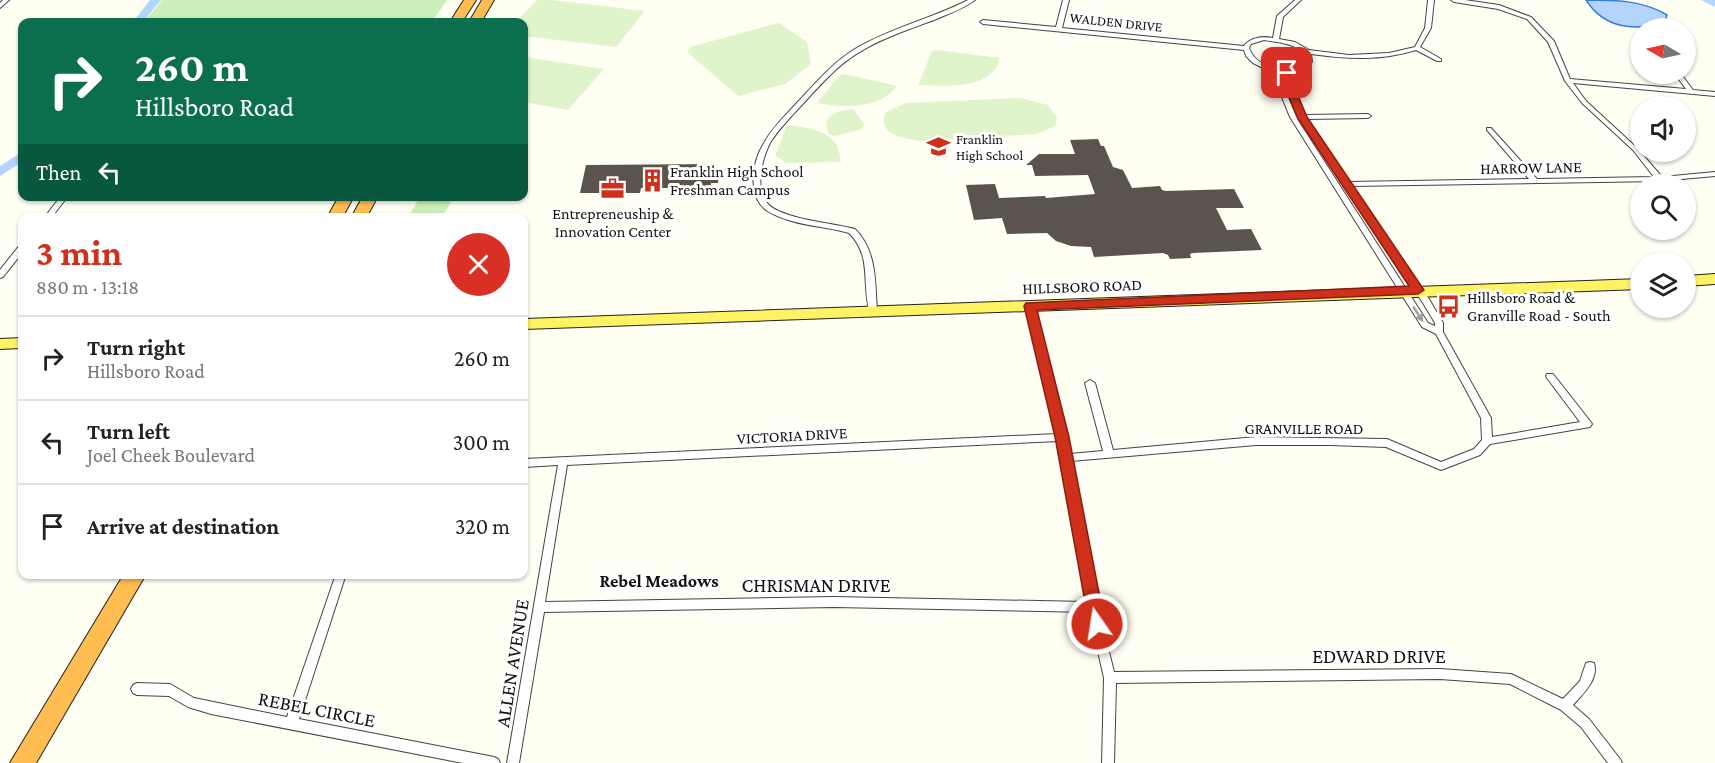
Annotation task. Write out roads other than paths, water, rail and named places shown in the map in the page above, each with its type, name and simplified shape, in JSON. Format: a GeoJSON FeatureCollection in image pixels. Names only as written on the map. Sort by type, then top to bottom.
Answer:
{"type":"FeatureCollection","features":[{"type":"Feature","properties":{"kind":"highway"},"geometry":{"type":"LineString","coordinates":[[459,18],[470,0]]}},
{"type":"Feature","properties":{"kind":"highway"},"geometry":{"type":"LineString","coordinates":[[477,18],[488,0]]}},
{"type":"Feature","properties":{"kind":"highway"},"geometry":{"type":"LineString","coordinates":[[22,763],[133,579]]}},
{"type":"Feature","properties":{"kind":"main road"},"geometry":{"type":"LineString","coordinates":[[1696,280],[1715,279]]}},
{"type":"Feature","properties":{"kind":"main road","name":"HILLSBORO ROAD"},"geometry":{"type":"LineString","coordinates":[[528,324],[1411,290],[1630,284]]}},
{"type":"Feature","properties":{"kind":"main road"},"geometry":{"type":"LineString","coordinates":[[0,344],[18,343]]}},
{"type":"Feature","properties":{"kind":"street"},"geometry":{"type":"LineString","coordinates":[[0,6],[6,0]]}},
{"type":"Feature","properties":{"kind":"street"},"geometry":{"type":"LineString","coordinates":[[873,311],[867,251],[861,237],[852,231],[782,214],[765,205],[758,194],[757,178],[762,148],[784,120],[844,60],[885,37],[949,12],[972,0]]}},
{"type":"Feature","properties":{"kind":"street"},"geometry":{"type":"LineString","coordinates":[[1059,28],[1066,0]]}},
{"type":"Feature","properties":{"kind":"street"},"geometry":{"type":"LineString","coordinates":[[1298,0],[1280,16],[1276,39],[1293,43],[1307,52],[1364,59],[1399,54],[1417,48],[1428,28],[1431,0]]}},
{"type":"Feature","properties":{"kind":"street"},"geometry":{"type":"LineString","coordinates":[[1454,0],[1499,7],[1529,18],[1551,41],[1568,81],[1584,102],[1635,149],[1656,174]]}},
{"type":"Feature","properties":{"kind":"street","name":"WALDEN DRIVE"},"geometry":{"type":"LineString","coordinates":[[983,22],[1246,48],[1256,40],[1276,39]]}},
{"type":"Feature","properties":{"kind":"street"},"geometry":{"type":"LineString","coordinates":[[1246,48],[1249,56],[1276,74],[1293,117],[1383,257],[1439,323],[1438,332]]}},
{"type":"Feature","properties":{"kind":"street"},"geometry":{"type":"LineString","coordinates":[[1417,48],[1439,60]]}},
{"type":"Feature","properties":{"kind":"street"},"geometry":{"type":"LineString","coordinates":[[1266,67],[1293,69],[1304,67],[1310,61],[1307,52]]}},
{"type":"Feature","properties":{"kind":"street"},"geometry":{"type":"LineString","coordinates":[[1293,69],[1287,73],[1286,77],[1302,117],[1394,255],[1425,325],[1438,332],[1486,418],[1487,441]]}},
{"type":"Feature","properties":{"kind":"street"},"geometry":{"type":"LineString","coordinates":[[1568,81],[1715,94]]}},
{"type":"Feature","properties":{"kind":"street"},"geometry":{"type":"LineString","coordinates":[[1685,84],[1690,91]]}},
{"type":"Feature","properties":{"kind":"street"},"geometry":{"type":"LineString","coordinates":[[1293,117],[1368,116]]}},
{"type":"Feature","properties":{"kind":"street"},"geometry":{"type":"LineString","coordinates":[[1489,129],[1534,180]]}},
{"type":"Feature","properties":{"kind":"street","name":"HARROW LANE"},"geometry":{"type":"LineString","coordinates":[[1696,176],[1715,174]]}},
{"type":"Feature","properties":{"kind":"street","name":"HARROW LANE"},"geometry":{"type":"LineString","coordinates":[[1347,184],[1630,179]]}},
{"type":"Feature","properties":{"kind":"street"},"geometry":{"type":"LineString","coordinates":[[51,213],[61,201]]}},
{"type":"Feature","properties":{"kind":"street"},"geometry":{"type":"LineString","coordinates":[[0,275],[18,253]]}},
{"type":"Feature","properties":{"kind":"street"},"geometry":{"type":"LineString","coordinates":[[1383,257],[1394,255]]}},
{"type":"Feature","properties":{"kind":"street"},"geometry":{"type":"LineString","coordinates":[[1030,306],[1062,437],[1093,607],[1110,678],[1108,763]]}},
{"type":"Feature","properties":{"kind":"street","name":"GRANVILLE ROAD"},"geometry":{"type":"LineString","coordinates":[[1066,458],[1256,441],[1340,441],[1387,443],[1441,466],[1478,452],[1487,441],[1587,424],[1550,376]]}},
{"type":"Feature","properties":{"kind":"street"},"geometry":{"type":"LineString","coordinates":[[1090,382],[1109,454]]}},
{"type":"Feature","properties":{"kind":"street","name":"VICTORIA DRIVE"},"geometry":{"type":"LineString","coordinates":[[528,463],[1062,437]]}},
{"type":"Feature","properties":{"kind":"street","name":"ALLEN AVENUE"},"geometry":{"type":"LineString","coordinates":[[513,763],[563,462]]}},
{"type":"Feature","properties":{"kind":"street"},"geometry":{"type":"LineString","coordinates":[[291,724],[339,579]]}},
{"type":"Feature","properties":{"kind":"street","name":"CHRISMAN DRIVE"},"geometry":{"type":"LineString","coordinates":[[539,607],[834,602],[1093,607]]}},
{"type":"Feature","properties":{"kind":"street"},"geometry":{"type":"LineString","coordinates":[[1565,706],[1585,684],[1590,667]]}},
{"type":"Feature","properties":{"kind":"street","name":"EDWARD DRIVE"},"geometry":{"type":"LineString","coordinates":[[1110,678],[1440,674],[1511,679],[1565,706],[1584,723],[1616,763]]}},
{"type":"Feature","properties":{"kind":"street","name":"REBEL CIRCLE"},"geometry":{"type":"LineString","coordinates":[[136,689],[170,690],[192,703],[494,763]]}},
{"type":"Feature","properties":{"kind":"water"},"geometry":{"type":"Polygon","coordinates":[[[1586,0],[1638,4],[1667,15],[1666,18],[1630,18],[1630,27],[1611,22],[1593,9],[1586,0]]]}},
{"type":"Feature","properties":{"kind":"waterway"},"geometry":{"type":"LineString","coordinates":[[141,18],[156,0]]}},
{"type":"Feature","properties":{"kind":"waterway"},"geometry":{"type":"LineString","coordinates":[[1706,0],[1715,4]]}},
{"type":"Feature","properties":{"kind":"waterway"},"geometry":{"type":"LineString","coordinates":[[0,172],[18,159]]}},
{"type":"Feature","properties":{"kind":"place","name":"Franklin High School"},"geometry":{"type":"Point","coordinates":[938,147]}},
{"type":"Feature","properties":{"kind":"place","name":"Franklin High School Freshman Campus"},"geometry":{"type":"Point","coordinates":[652,180]}},
{"type":"Feature","properties":{"kind":"place","name":"Entrepreneuship & Innovation Center"},"geometry":{"type":"Point","coordinates":[613,188]}},
{"type":"Feature","properties":{"kind":"place","name":"Hillsboro Road & Granville Road - South"},"geometry":{"type":"Point","coordinates":[1449,306]}},
{"type":"Feature","properties":{"kind":"district","name":"Rebel Meadows"},"geometry":{"type":"Point","coordinates":[659,581]}}]}
